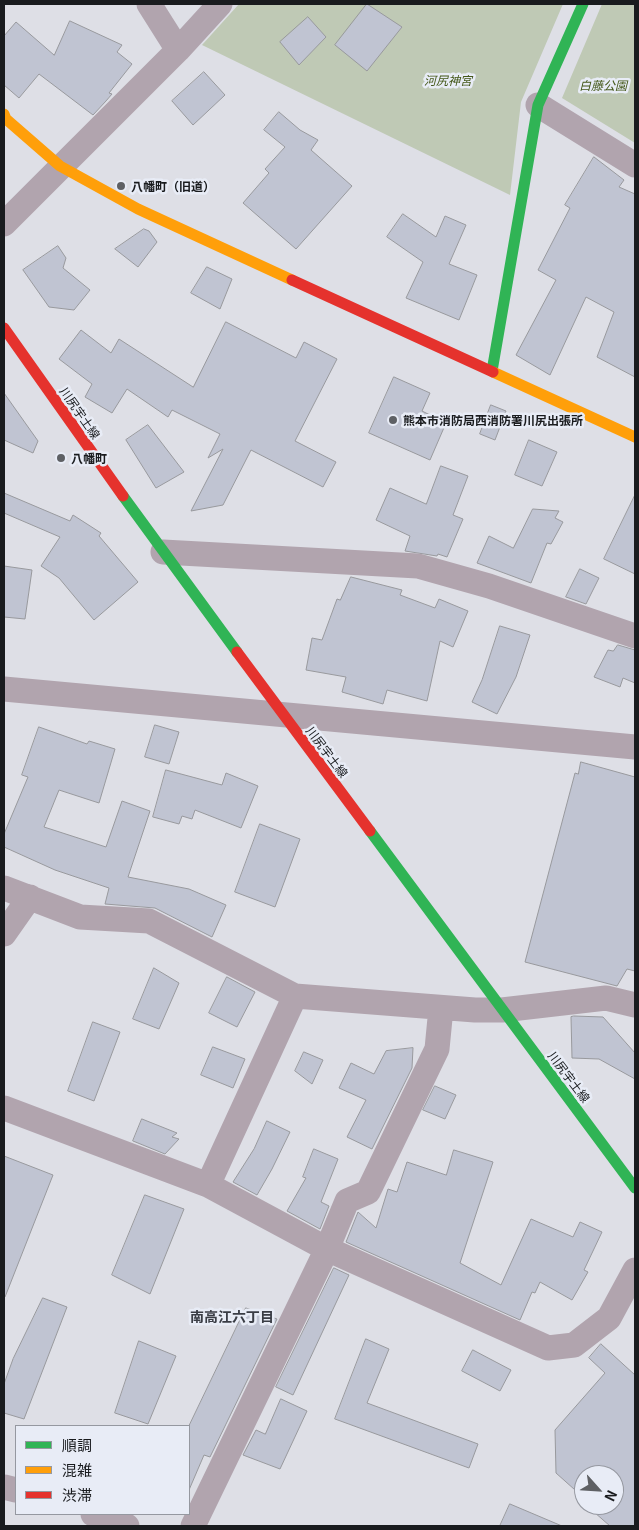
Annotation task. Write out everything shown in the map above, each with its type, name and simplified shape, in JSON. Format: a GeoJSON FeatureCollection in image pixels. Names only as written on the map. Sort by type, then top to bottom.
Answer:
{"type":"FeatureCollection","features":[{"type":"Feature","properties":{"kind":"street"},"geometry":{"type":"LineString","coordinates":[[148,4],[178,50]]}},
{"type":"Feature","properties":{"kind":"street"},"geometry":{"type":"LineString","coordinates":[[4,224],[178,50],[220,4]]}},
{"type":"Feature","properties":{"kind":"street"},"geometry":{"type":"LineString","coordinates":[[492,371],[538,105],[583,4]]}},
{"type":"Feature","properties":{"kind":"street"},"geometry":{"type":"LineString","coordinates":[[538,105],[635,165]]}},
{"type":"Feature","properties":{"kind":"street"},"geometry":{"type":"LineString","coordinates":[[4,114],[6,119],[60,166],[138,209],[234,255],[328,295],[635,438]]}},
{"type":"Feature","properties":{"kind":"street","name":"川尻宇土線"},"geometry":{"type":"LineString","coordinates":[[4,328],[163,552],[282,715],[635,1188]]}},
{"type":"Feature","properties":{"kind":"street"},"geometry":{"type":"LineString","coordinates":[[163,552],[418,566],[490,586],[635,636]]}},
{"type":"Feature","properties":{"kind":"street"},"geometry":{"type":"LineString","coordinates":[[4,689],[635,747]]}},
{"type":"Feature","properties":{"kind":"street"},"geometry":{"type":"LineString","coordinates":[[4,888],[80,917],[149,921],[295,996],[441,1008],[502,1010],[606,998],[635,1005]]}},
{"type":"Feature","properties":{"kind":"street"},"geometry":{"type":"LineString","coordinates":[[4,934],[30,898]]}},
{"type":"Feature","properties":{"kind":"street"},"geometry":{"type":"LineString","coordinates":[[208,1185],[295,996]]}},
{"type":"Feature","properties":{"kind":"street"},"geometry":{"type":"LineString","coordinates":[[193,1526],[327,1249],[347,1201],[368,1192],[437,1049],[441,1008]]}},
{"type":"Feature","properties":{"kind":"street"},"geometry":{"type":"LineString","coordinates":[[4,1108],[208,1185],[327,1249],[548,1348],[574,1345],[609,1318],[635,1270]]}},
{"type":"Feature","properties":{"kind":"street"},"geometry":{"type":"LineString","coordinates":[[96,1515],[127,1526]]}},
{"type":"Feature","properties":{"kind":"green space","name":"河尻神宮"},"geometry":{"type":"Polygon","coordinates":[[[239,4],[563,4],[521,102],[510,195],[202,45],[239,4]]]}},
{"type":"Feature","properties":{"kind":"green space","name":"白藤公園"},"geometry":{"type":"Polygon","coordinates":[[[602,4],[635,4],[635,143],[562,98],[602,4]]]}},
{"type":"Feature","properties":{"kind":"building"},"geometry":{"type":"Polygon","coordinates":[[[367,4],[402,27],[367,71],[335,45],[367,4]]]}},
{"type":"Feature","properties":{"kind":"building"},"geometry":{"type":"Polygon","coordinates":[[[308,17],[326,37],[299,65],[280,42],[308,17]]]}},
{"type":"Feature","properties":{"kind":"building"},"geometry":{"type":"Polygon","coordinates":[[[70,21],[122,45],[117,52],[132,64],[109,93],[112,94],[93,115],[39,74],[19,98],[4,85],[4,36],[16,22],[54,55],[70,21]]]}},
{"type":"Feature","properties":{"kind":"building"},"geometry":{"type":"Polygon","coordinates":[[[204,72],[225,95],[193,125],[172,101],[204,72]]]}},
{"type":"Feature","properties":{"kind":"building"},"geometry":{"type":"Polygon","coordinates":[[[279,112],[300,130],[318,140],[311,150],[352,186],[296,249],[243,203],[269,173],[265,169],[285,147],[264,130],[279,112]]]}},
{"type":"Feature","properties":{"kind":"building"},"geometry":{"type":"Polygon","coordinates":[[[594,157],[624,180],[619,187],[635,194],[635,377],[597,357],[614,312],[586,297],[550,375],[516,355],[556,280],[538,270],[570,208],[565,205],[594,157]]]}},
{"type":"Feature","properties":{"kind":"building"},"geometry":{"type":"Polygon","coordinates":[[[403,214],[436,237],[445,216],[466,225],[449,264],[477,275],[459,320],[406,298],[423,262],[387,237],[403,214]]]}},
{"type":"Feature","properties":{"kind":"building"},"geometry":{"type":"Polygon","coordinates":[[[144,229],[149,231],[157,242],[138,267],[115,249],[144,229]]]}},
{"type":"Feature","properties":{"kind":"building"},"geometry":{"type":"Polygon","coordinates":[[[58,246],[66,258],[63,268],[90,290],[74,310],[49,307],[23,270],[58,246]]]}},
{"type":"Feature","properties":{"kind":"building"},"geometry":{"type":"Polygon","coordinates":[[[207,267],[232,279],[220,309],[191,293],[207,267]]]}},
{"type":"Feature","properties":{"kind":"building"},"geometry":{"type":"Polygon","coordinates":[[[226,322],[296,358],[304,342],[337,359],[295,441],[336,462],[323,487],[251,450],[223,505],[191,511],[223,449],[208,458],[220,434],[172,410],[168,417],[127,389],[112,413],[85,397],[92,384],[59,359],[81,330],[111,353],[119,339],[193,387],[226,322]]]}},
{"type":"Feature","properties":{"kind":"building"},"geometry":{"type":"Polygon","coordinates":[[[394,377],[430,393],[422,411],[446,423],[430,460],[369,433],[394,377]]]}},
{"type":"Feature","properties":{"kind":"building"},"geometry":{"type":"Polygon","coordinates":[[[4,393],[38,441],[33,453],[4,440],[4,393]]]}},
{"type":"Feature","properties":{"kind":"building"},"geometry":{"type":"Polygon","coordinates":[[[491,405],[506,411],[495,440],[480,434],[491,405]]]}},
{"type":"Feature","properties":{"kind":"building"},"geometry":{"type":"Polygon","coordinates":[[[148,425],[184,472],[156,488],[126,440],[148,425]]]}},
{"type":"Feature","properties":{"kind":"building"},"geometry":{"type":"Polygon","coordinates":[[[529,440],[557,452],[542,486],[515,475],[529,440]]]}},
{"type":"Feature","properties":{"kind":"building"},"geometry":{"type":"Polygon","coordinates":[[[441,466],[468,476],[453,515],[463,519],[447,557],[438,554],[437,556],[405,551],[410,536],[376,520],[390,488],[426,504],[441,466]]]}},
{"type":"Feature","properties":{"kind":"building"},"geometry":{"type":"Polygon","coordinates":[[[4,493],[70,521],[73,515],[101,533],[99,536],[138,582],[94,620],[59,578],[41,566],[60,537],[4,513],[4,493]]]}},
{"type":"Feature","properties":{"kind":"building"},"geometry":{"type":"Polygon","coordinates":[[[635,495],[635,574],[604,559],[635,495]]]}},
{"type":"Feature","properties":{"kind":"building"},"geometry":{"type":"Polygon","coordinates":[[[533,509],[559,511],[555,518],[563,522],[551,544],[547,543],[531,583],[477,563],[489,536],[513,548],[533,509]]]}},
{"type":"Feature","properties":{"kind":"building"},"geometry":{"type":"Polygon","coordinates":[[[4,566],[32,570],[25,619],[4,617],[4,566]]]}},
{"type":"Feature","properties":{"kind":"building"},"geometry":{"type":"Polygon","coordinates":[[[580,569],[599,578],[586,604],[566,597],[580,569]]]}},
{"type":"Feature","properties":{"kind":"building"},"geometry":{"type":"Polygon","coordinates":[[[351,577],[402,590],[400,595],[435,608],[439,599],[468,611],[453,647],[440,641],[427,701],[387,690],[383,704],[342,692],[346,677],[306,670],[312,638],[322,640],[337,599],[340,600],[351,577]]]}},
{"type":"Feature","properties":{"kind":"building"},"geometry":{"type":"Polygon","coordinates":[[[500,626],[530,635],[516,677],[497,714],[472,702],[482,680],[500,626]]]}},
{"type":"Feature","properties":{"kind":"building"},"geometry":{"type":"Polygon","coordinates":[[[618,645],[635,650],[635,683],[623,678],[620,687],[594,677],[608,650],[613,651],[618,645]]]}},
{"type":"Feature","properties":{"kind":"building"},"geometry":{"type":"Polygon","coordinates":[[[155,725],[179,732],[169,764],[145,757],[155,725]]]}},
{"type":"Feature","properties":{"kind":"building"},"geometry":{"type":"Polygon","coordinates":[[[39,727],[87,744],[89,741],[115,749],[99,803],[59,790],[44,827],[106,847],[122,801],[150,811],[128,877],[189,889],[226,905],[212,937],[155,908],[105,904],[109,888],[55,870],[4,847],[4,834],[28,777],[22,775],[39,727]]]}},
{"type":"Feature","properties":{"kind":"building"},"geometry":{"type":"Polygon","coordinates":[[[581,762],[635,777],[635,971],[627,969],[617,986],[525,962],[575,773],[578,774],[581,762]]]}},
{"type":"Feature","properties":{"kind":"building"},"geometry":{"type":"Polygon","coordinates":[[[166,770],[222,785],[226,773],[258,786],[241,828],[195,810],[192,819],[182,816],[179,824],[153,817],[166,770]]]}},
{"type":"Feature","properties":{"kind":"building"},"geometry":{"type":"Polygon","coordinates":[[[260,824],[300,839],[275,907],[235,892],[260,824]]]}},
{"type":"Feature","properties":{"kind":"building"},"geometry":{"type":"Polygon","coordinates":[[[154,968],[179,983],[159,1029],[133,1019],[154,968]]]}},
{"type":"Feature","properties":{"kind":"building"},"geometry":{"type":"Polygon","coordinates":[[[227,977],[255,992],[237,1027],[209,1013],[227,977]]]}},
{"type":"Feature","properties":{"kind":"building"},"geometry":{"type":"Polygon","coordinates":[[[571,1017],[603,1017],[635,1053],[635,1079],[599,1059],[572,1058],[571,1017]]]}},
{"type":"Feature","properties":{"kind":"building"},"geometry":{"type":"Polygon","coordinates":[[[93,1022],[120,1032],[94,1101],[68,1091],[93,1022]]]}},
{"type":"Feature","properties":{"kind":"building"},"geometry":{"type":"Polygon","coordinates":[[[213,1047],[245,1059],[233,1088],[201,1075],[213,1047]]]}},
{"type":"Feature","properties":{"kind":"building"},"geometry":{"type":"Polygon","coordinates":[[[413,1048],[412,1068],[372,1149],[347,1137],[366,1100],[339,1088],[351,1063],[374,1074],[386,1051],[413,1048]]]}},
{"type":"Feature","properties":{"kind":"building"},"geometry":{"type":"Polygon","coordinates":[[[304,1052],[323,1060],[312,1084],[295,1071],[304,1052]]]}},
{"type":"Feature","properties":{"kind":"building"},"geometry":{"type":"Polygon","coordinates":[[[435,1086],[456,1095],[445,1119],[423,1110],[435,1086]]]}},
{"type":"Feature","properties":{"kind":"building"},"geometry":{"type":"Polygon","coordinates":[[[142,1119],[177,1133],[172,1137],[179,1139],[165,1154],[133,1141],[142,1119]]]}},
{"type":"Feature","properties":{"kind":"building"},"geometry":{"type":"Polygon","coordinates":[[[267,1121],[290,1132],[257,1195],[233,1182],[254,1149],[267,1121]]]}},
{"type":"Feature","properties":{"kind":"building"},"geometry":{"type":"Polygon","coordinates":[[[314,1149],[338,1159],[321,1202],[329,1206],[320,1229],[287,1211],[306,1178],[303,1177],[314,1149]]]}},
{"type":"Feature","properties":{"kind":"building"},"geometry":{"type":"Polygon","coordinates":[[[454,1150],[493,1162],[460,1263],[501,1285],[531,1219],[573,1237],[580,1222],[602,1232],[584,1270],[588,1272],[572,1300],[540,1282],[535,1293],[532,1292],[520,1320],[346,1242],[358,1212],[376,1228],[388,1189],[397,1192],[407,1162],[446,1175],[454,1150]]]}},
{"type":"Feature","properties":{"kind":"building"},"geometry":{"type":"Polygon","coordinates":[[[4,1156],[53,1175],[5,1297],[4,1297],[4,1156]]]}},
{"type":"Feature","properties":{"kind":"building"},"geometry":{"type":"Polygon","coordinates":[[[145,1195],[184,1209],[150,1294],[112,1275],[145,1195]]]}},
{"type":"Feature","properties":{"kind":"building"},"geometry":{"type":"Polygon","coordinates":[[[334,1268],[349,1275],[293,1395],[276,1387],[334,1268]]]}},
{"type":"Feature","properties":{"kind":"building"},"geometry":{"type":"Polygon","coordinates":[[[43,1298],[67,1307],[24,1419],[4,1413],[4,1384],[13,1359],[43,1298]]]}},
{"type":"Feature","properties":{"kind":"building"},"geometry":{"type":"Polygon","coordinates":[[[246,1308],[277,1319],[210,1457],[204,1455],[190,1488],[189,1425],[246,1308]]]}},
{"type":"Feature","properties":{"kind":"building"},"geometry":{"type":"Polygon","coordinates":[[[366,1339],[389,1349],[367,1403],[478,1444],[469,1468],[335,1419],[366,1339]]]}},
{"type":"Feature","properties":{"kind":"building"},"geometry":{"type":"Polygon","coordinates":[[[139,1341],[176,1356],[148,1424],[115,1413],[139,1341]]]}},
{"type":"Feature","properties":{"kind":"building"},"geometry":{"type":"Polygon","coordinates":[[[601,1344],[635,1375],[635,1526],[610,1526],[597,1515],[624,1515],[624,1465],[574,1465],[574,1489],[556,1473],[555,1430],[605,1373],[589,1358],[601,1344]]]}},
{"type":"Feature","properties":{"kind":"building"},"geometry":{"type":"Polygon","coordinates":[[[473,1350],[511,1370],[500,1391],[462,1371],[473,1350]]]}},
{"type":"Feature","properties":{"kind":"building"},"geometry":{"type":"Polygon","coordinates":[[[281,1399],[307,1411],[280,1469],[243,1455],[256,1430],[265,1434],[281,1399]]]}},
{"type":"Feature","properties":{"kind":"building"},"geometry":{"type":"Polygon","coordinates":[[[510,1504],[562,1526],[500,1526],[510,1504]]]}},
{"type":"Feature","properties":{"kind":"traffic: fast"},"geometry":{"type":"LineString","coordinates":[[492,371],[538,105],[583,4]]}},
{"type":"Feature","properties":{"kind":"traffic: fast"},"geometry":{"type":"LineString","coordinates":[[123,496],[237,652]]}},
{"type":"Feature","properties":{"kind":"traffic: fast"},"geometry":{"type":"LineString","coordinates":[[370,831],[635,1188]]}},
{"type":"Feature","properties":{"kind":"traffic: slow"},"geometry":{"type":"LineString","coordinates":[[4,114],[6,119],[60,166],[138,209],[292,280]]}},
{"type":"Feature","properties":{"kind":"traffic: slow"},"geometry":{"type":"LineString","coordinates":[[493,372],[635,437]]}},
{"type":"Feature","properties":{"kind":"traffic: jam"},"geometry":{"type":"LineString","coordinates":[[292,280],[493,372]]}},
{"type":"Feature","properties":{"kind":"traffic: jam"},"geometry":{"type":"LineString","coordinates":[[4,328],[123,496]]}},
{"type":"Feature","properties":{"kind":"traffic: jam"},"geometry":{"type":"LineString","coordinates":[[237,652],[370,831]]}},
{"type":"Feature","properties":{"kind":"place","name":"八幡町（旧道）"},"geometry":{"type":"Point","coordinates":[121,186]}},
{"type":"Feature","properties":{"kind":"place","name":"熊本市消防局西消防署川尻出張所"},"geometry":{"type":"Point","coordinates":[393,420]}},
{"type":"Feature","properties":{"kind":"place","name":"八幡町"},"geometry":{"type":"Point","coordinates":[61,458]}},
{"type":"Feature","properties":{"kind":"district","name":"南高江六丁目"},"geometry":{"type":"Point","coordinates":[232,1317]}}]}
